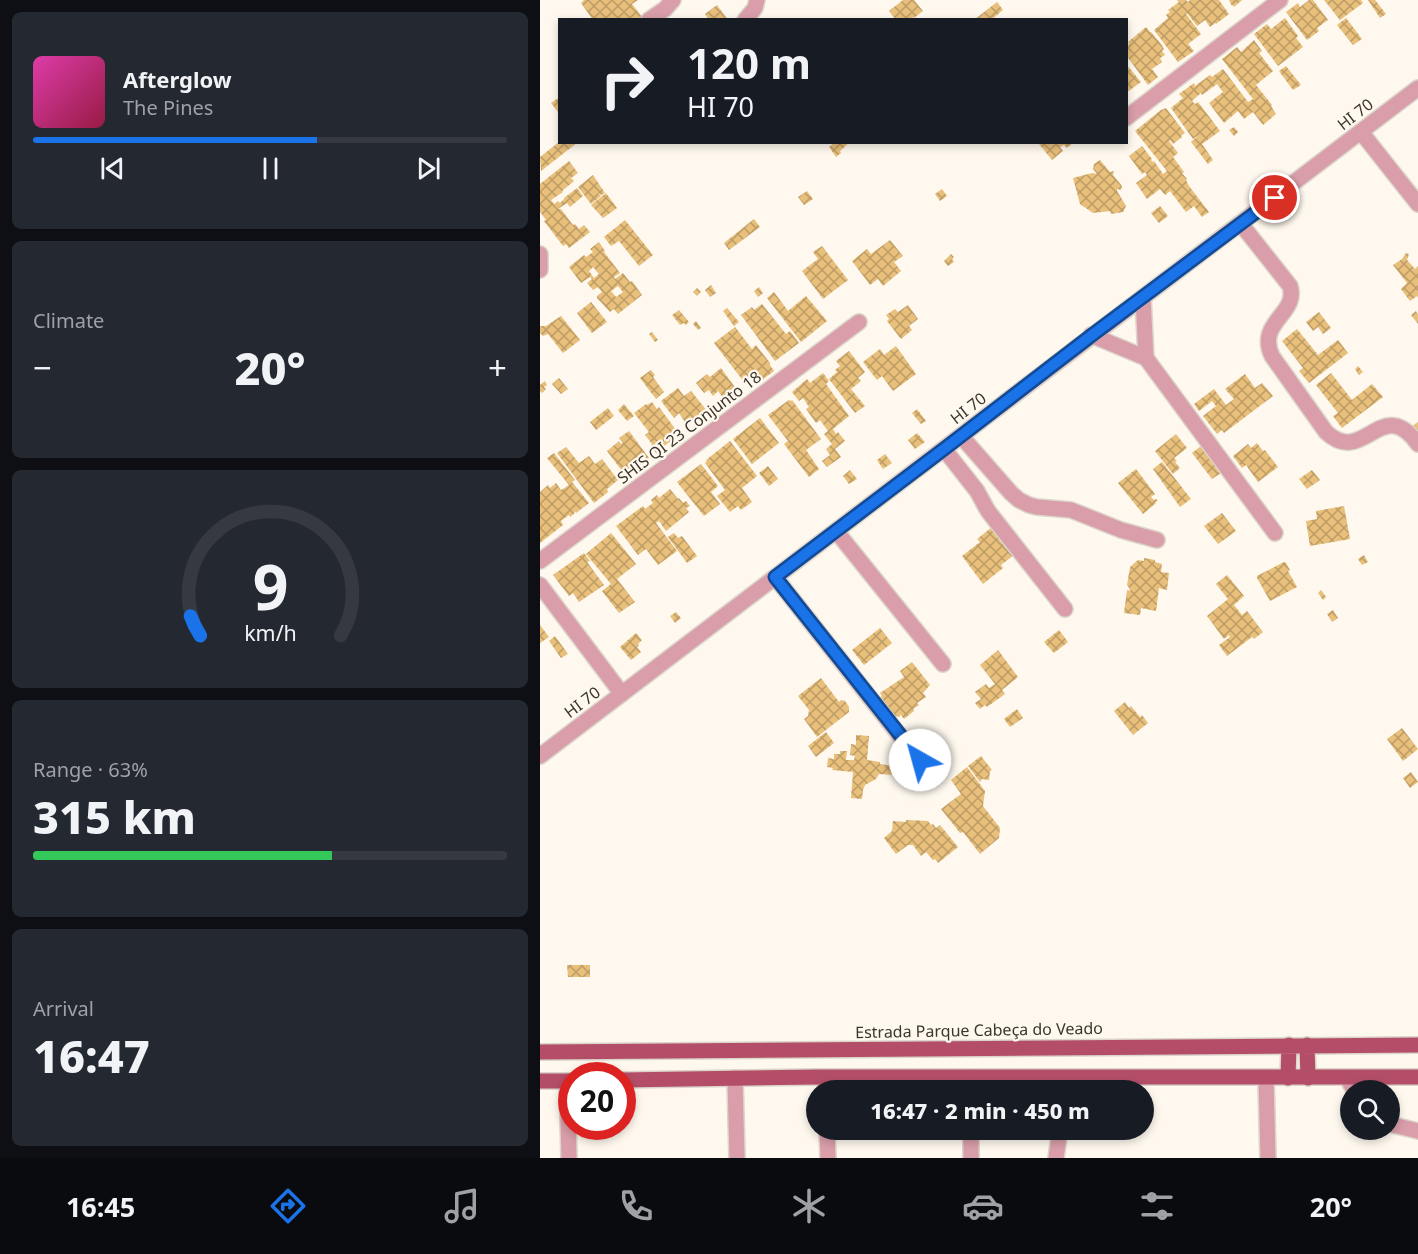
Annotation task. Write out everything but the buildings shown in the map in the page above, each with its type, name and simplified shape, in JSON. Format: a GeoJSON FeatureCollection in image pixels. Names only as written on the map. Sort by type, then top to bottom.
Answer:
{"type":"FeatureCollection","features":[{"type":"Feature","properties":{"kind":"main road"},"geometry":{"type":"LineString","coordinates":[[1288,1078],[1289,1045]]}},
{"type":"Feature","properties":{"kind":"main road"},"geometry":{"type":"LineString","coordinates":[[1307,1045],[1308,1078]]}},
{"type":"Feature","properties":{"kind":"main road","name":"Estrada Parque Cabeça do Veado"},"geometry":{"type":"LineString","coordinates":[[540,1052],[1418,1045]]}},
{"type":"Feature","properties":{"kind":"main road"},"geometry":{"type":"LineString","coordinates":[[1389,1080],[1418,1077]]}},
{"type":"Feature","properties":{"kind":"main road"},"geometry":{"type":"LineString","coordinates":[[636,1080],[735,1078],[806,1083]]}},
{"type":"Feature","properties":{"kind":"main road"},"geometry":{"type":"LineString","coordinates":[[1154,1081],[1308,1078],[1340,1083]]}},
{"type":"Feature","properties":{"kind":"main road"},"geometry":{"type":"LineString","coordinates":[[540,1081],[558,1081]]}},
{"type":"Feature","properties":{"kind":"street"},"geometry":{"type":"LineString","coordinates":[[652,18],[673,0]]}},
{"type":"Feature","properties":{"kind":"street"},"geometry":{"type":"LineString","coordinates":[[747,18],[755,8],[757,0]]}},
{"type":"Feature","properties":{"kind":"street"},"geometry":{"type":"LineString","coordinates":[[1128,116],[1280,0]]}},
{"type":"Feature","properties":{"kind":"street","name":"HI 70"},"geometry":{"type":"LineString","coordinates":[[540,756],[1418,88]]}},
{"type":"Feature","properties":{"kind":"street"},"geometry":{"type":"LineString","coordinates":[[1361,132],[1418,204]]}},
{"type":"Feature","properties":{"kind":"street"},"geometry":{"type":"LineString","coordinates":[[1241,224],[1290,286],[1291,300],[1271,329],[1267,340],[1269,350],[1326,432],[1332,438],[1349,442],[1360,440],[1383,426],[1391,424],[1399,426],[1412,435],[1418,444]]}},
{"type":"Feature","properties":{"kind":"street"},"geometry":{"type":"LineString","coordinates":[[540,254],[540,270]]}},
{"type":"Feature","properties":{"kind":"street"},"geometry":{"type":"LineString","coordinates":[[1143,297],[1146,358]]}},
{"type":"Feature","properties":{"kind":"street","name":"SHIS QI 23 Conjunto 18"},"geometry":{"type":"LineString","coordinates":[[540,561],[860,322]]}},
{"type":"Feature","properties":{"kind":"street"},"geometry":{"type":"LineString","coordinates":[[1092,335],[1146,358],[1275,532]]}},
{"type":"Feature","properties":{"kind":"street"},"geometry":{"type":"LineString","coordinates":[[961,436],[1018,500],[1037,507],[1071,510],[1121,530],[1157,540]]}},
{"type":"Feature","properties":{"kind":"street"},"geometry":{"type":"LineString","coordinates":[[944,449],[977,491],[988,511],[1065,609]]}},
{"type":"Feature","properties":{"kind":"street"},"geometry":{"type":"LineString","coordinates":[[836,531],[943,664]]}},
{"type":"Feature","properties":{"kind":"street"},"geometry":{"type":"LineString","coordinates":[[775,577],[920,760]]}},
{"type":"Feature","properties":{"kind":"street"},"geometry":{"type":"LineString","coordinates":[[540,585],[621,694]]}},
{"type":"Feature","properties":{"kind":"street"},"geometry":{"type":"LineString","coordinates":[[735,1078],[737,1158]]}},
{"type":"Feature","properties":{"kind":"street"},"geometry":{"type":"LineString","coordinates":[[1266,1078],[1268,1158]]}},
{"type":"Feature","properties":{"kind":"street"},"geometry":{"type":"LineString","coordinates":[[1400,1127],[1418,1131]]}},
{"type":"Feature","properties":{"kind":"street"},"geometry":{"type":"LineString","coordinates":[[569,1140],[569,1158]]}},
{"type":"Feature","properties":{"kind":"street"},"geometry":{"type":"LineString","coordinates":[[827,1140],[828,1158]]}},
{"type":"Feature","properties":{"kind":"street"},"geometry":{"type":"LineString","coordinates":[[971,1140],[971,1158]]}},
{"type":"Feature","properties":{"kind":"street"},"geometry":{"type":"LineString","coordinates":[[1056,1158],[1059,1140]]}},
{"type":"Feature","properties":{"kind":"route"},"geometry":{"type":"LineString","coordinates":[[920,760],[775,577],[1275,198]]}}]}
